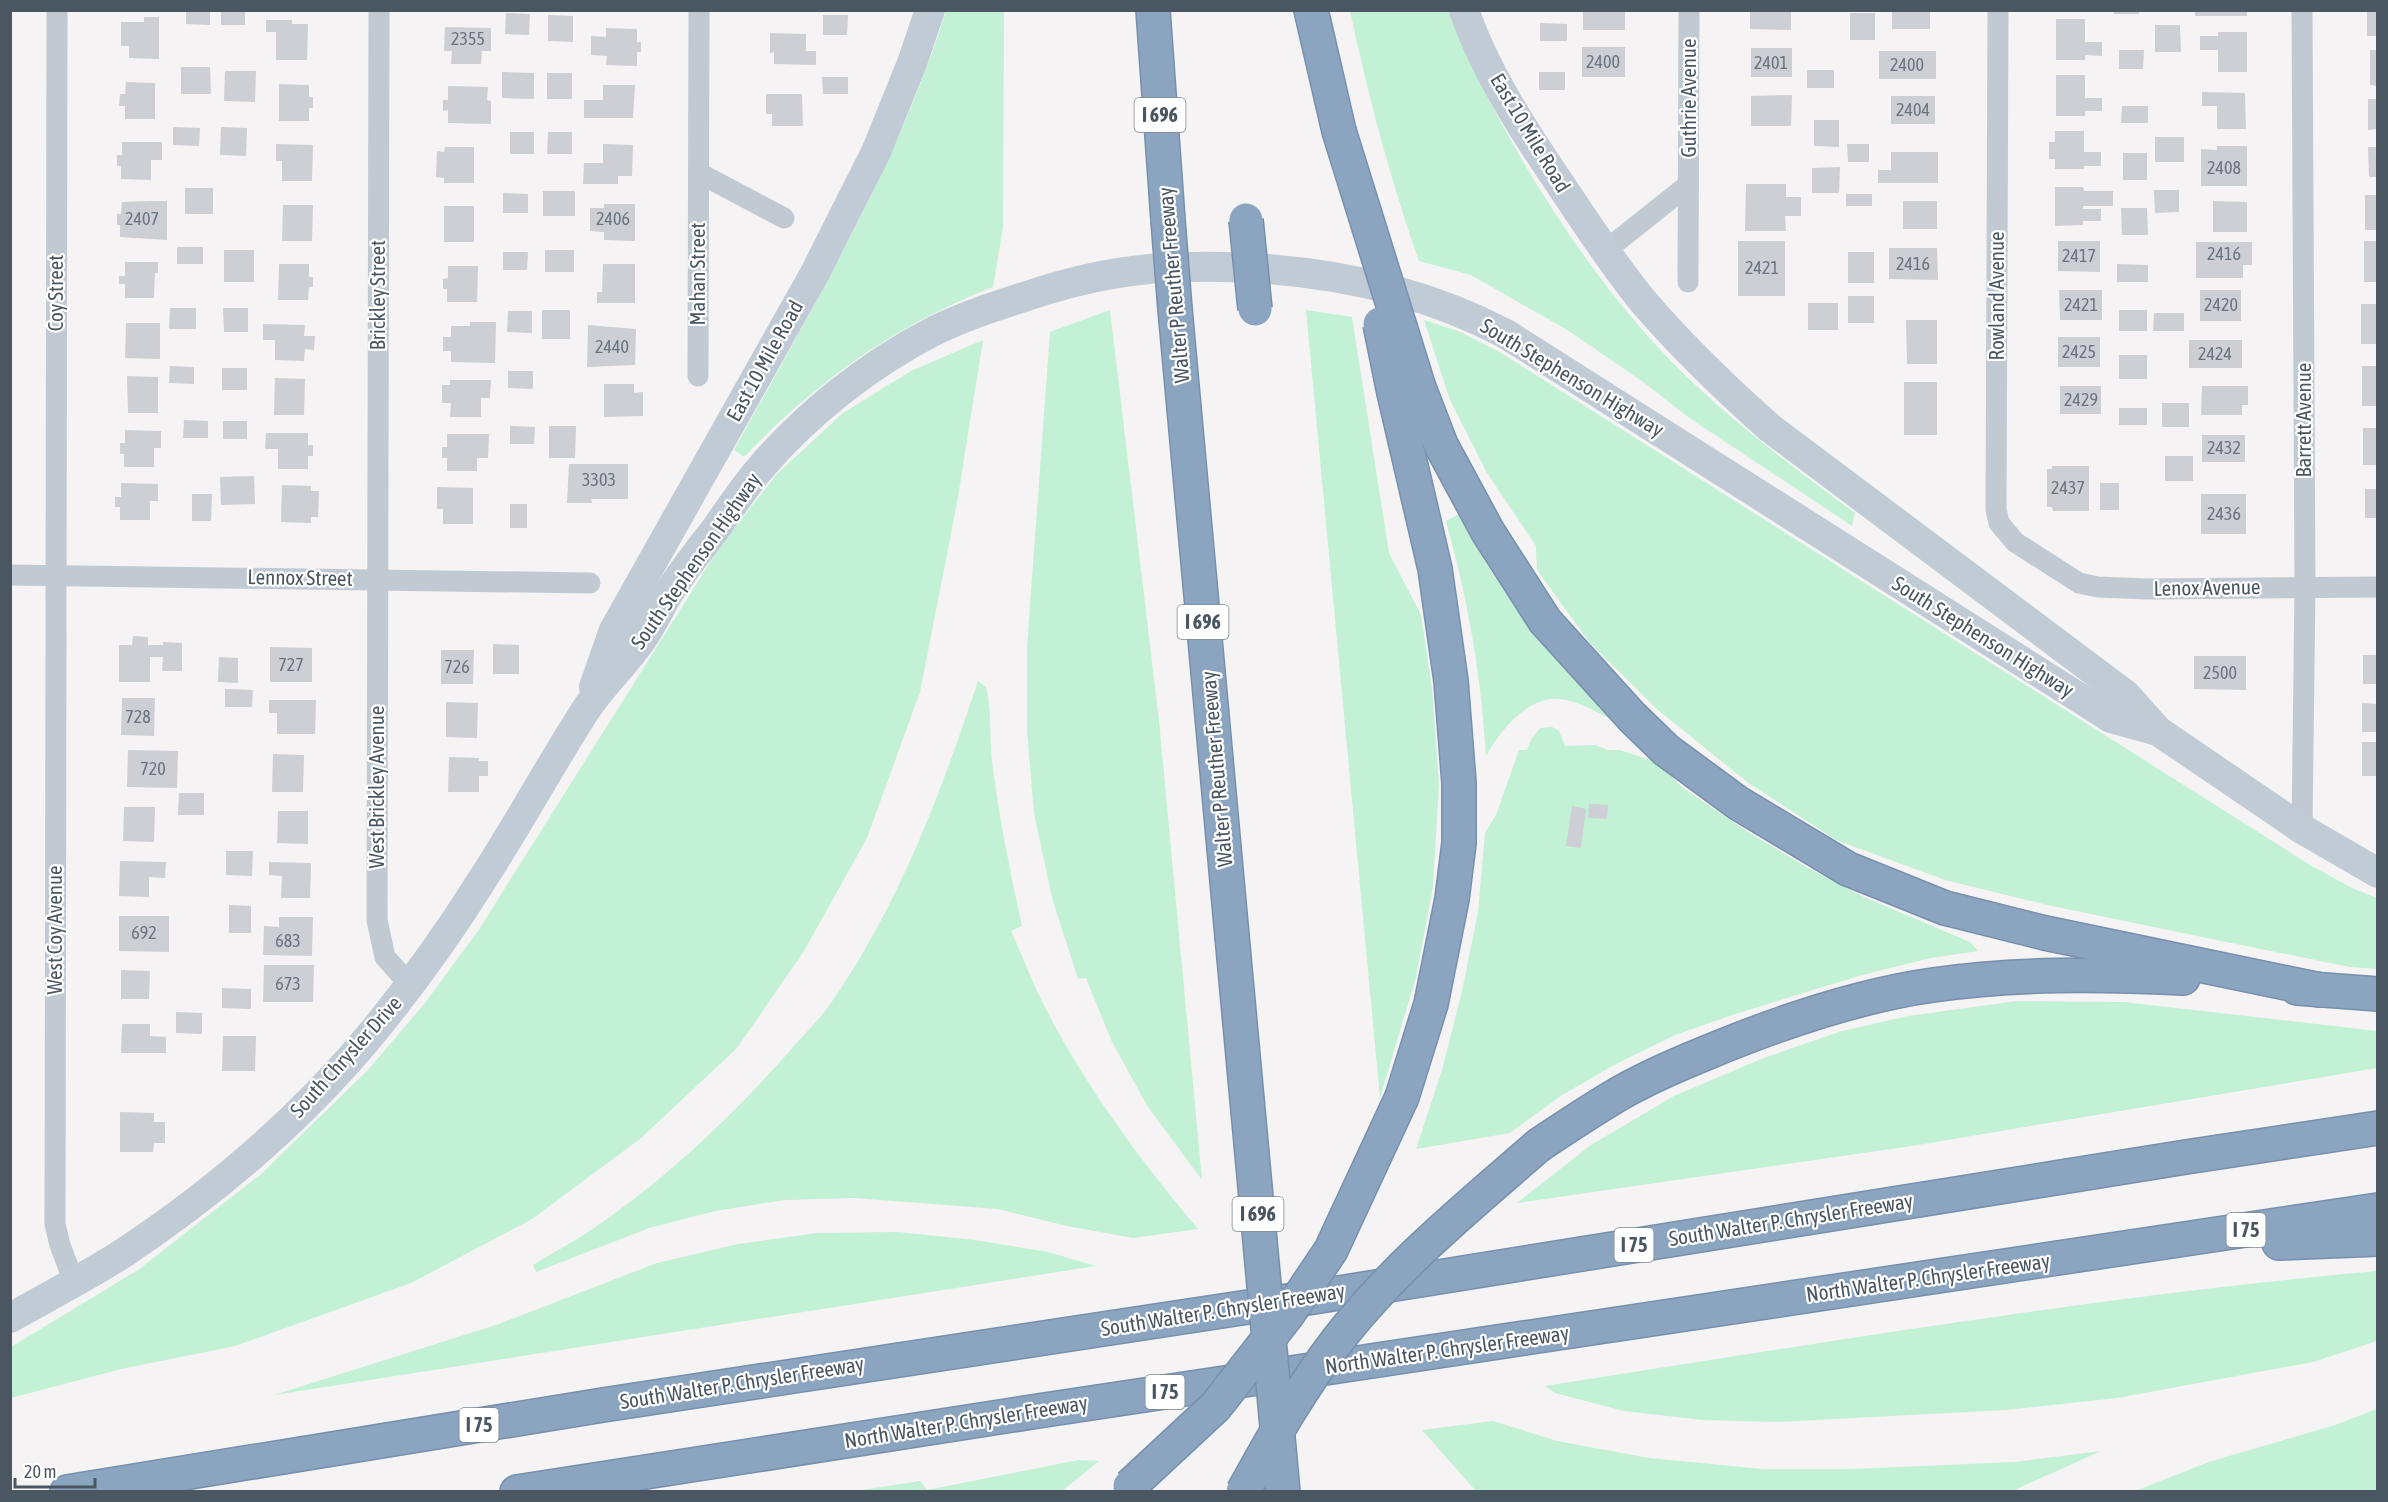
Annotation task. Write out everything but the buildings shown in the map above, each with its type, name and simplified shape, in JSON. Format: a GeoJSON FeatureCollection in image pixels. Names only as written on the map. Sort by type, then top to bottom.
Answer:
{"type":"FeatureCollection","features":[{"type":"Feature","properties":{"kind":"highway","name":"Walter P Reuther Freeway"},"geometry":{"type":"LineString","coordinates":[[1153,10],[1175,309],[1283,1491]]}},
{"type":"Feature","properties":{"kind":"highway"},"geometry":{"type":"LineString","coordinates":[[1127,1489],[1216,1406],[1288,1314],[1331,1250],[1402,1096],[1431,1004],[1452,899],[1459,843],[1459,783],[1451,681],[1407,390],[1339,131],[1311,10]]}},
{"type":"Feature","properties":{"kind":"highway"},"geometry":{"type":"LineString","coordinates":[[1246,220],[1255,309]]}},
{"type":"Feature","properties":{"kind":"highway"},"geometry":{"type":"LineString","coordinates":[[1407,390],[1441,445],[1488,532],[1545,621],[1632,717],[1666,750],[1738,803],[1848,869],[1945,908],[2045,933],[2320,990]]}},
{"type":"Feature","properties":{"kind":"highway"},"geometry":{"type":"LineString","coordinates":[[1243,1491],[1306,1384],[1338,1340],[1419,1252],[1539,1145],[1613,1097],[1671,1067],[1782,1023],[1857,1001],[1933,985],[2067,975],[2133,976],[2208,979],[2378,994]]}},
{"type":"Feature","properties":{"kind":"highway","name":"South Walter P. Chrysler Freeway"},"geometry":{"type":"LineString","coordinates":[[67,1491],[603,1404],[1314,1297],[2378,1128]]}},
{"type":"Feature","properties":{"kind":"highway","name":"North Walter P. Chrysler Freeway"},"geometry":{"type":"LineString","coordinates":[[517,1491],[2378,1210]]}},
{"type":"Feature","properties":{"kind":"highway"},"geometry":{"type":"LineString","coordinates":[[2115,1250],[2378,1239]]}},
{"type":"Feature","properties":{"kind":"main road","name":"East 10 Mile Road"},"geometry":{"type":"LineString","coordinates":[[588,707],[614,630],[815,273],[876,152],[912,63],[930,10]]}},
{"type":"Feature","properties":{"kind":"main road","name":"East 10 Mile Road"},"geometry":{"type":"LineString","coordinates":[[1464,10],[1472,32],[1523,130],[1605,251]]}},
{"type":"Feature","properties":{"kind":"main road","name":"South Stephenson Highway"},"geometry":{"type":"LineString","coordinates":[[1605,251],[1666,327],[1721,384],[1770,428],[2126,694],[2158,731],[2302,829],[2378,873]]}},
{"type":"Feature","properties":{"kind":"main road","name":"South Stephenson Highway"},"geometry":{"type":"LineString","coordinates":[[588,707],[640,642],[672,588],[756,473],[798,428],[887,357],[938,329],[990,308],[1058,285],[1158,267],[1258,267],[1341,278],[1426,300],[1506,334],[2111,718],[2158,731]]}},
{"type":"Feature","properties":{"kind":"main road","name":"South Chrysler Drive"},"geometry":{"type":"LineString","coordinates":[[10,1318],[130,1247],[196,1200],[243,1162],[332,1078],[411,985],[481,883],[588,707]]}},
{"type":"Feature","properties":{"kind":"street","name":"Coy Street"},"geometry":{"type":"LineString","coordinates":[[55,575],[57,10]]}},
{"type":"Feature","properties":{"kind":"street","name":"Brickley Street"},"geometry":{"type":"LineString","coordinates":[[376,579],[379,10]]}},
{"type":"Feature","properties":{"kind":"street","name":"Mahan Street"},"geometry":{"type":"LineString","coordinates":[[698,376],[699,10]]}},
{"type":"Feature","properties":{"kind":"street","name":"Guthrie Avenue"},"geometry":{"type":"LineString","coordinates":[[1688,282],[1689,10]]}},
{"type":"Feature","properties":{"kind":"street","name":"Rowland Avenue"},"geometry":{"type":"LineString","coordinates":[[1998,10],[1996,509],[1999,523],[2015,542],[2043,561]]}},
{"type":"Feature","properties":{"kind":"street","name":"Barrett Avenue"},"geometry":{"type":"LineString","coordinates":[[2302,10],[2305,586],[2302,829]]}},
{"type":"Feature","properties":{"kind":"street"},"geometry":{"type":"LineString","coordinates":[[699,173],[784,218]]}},
{"type":"Feature","properties":{"kind":"street","name":"Guthrie Avenue"},"geometry":{"type":"LineString","coordinates":[[1605,251],[1688,185]]}},
{"type":"Feature","properties":{"kind":"street","name":"Lenox Avenue"},"geometry":{"type":"LineString","coordinates":[[2043,561],[2079,583],[2098,587],[2148,589],[2378,586]]}},
{"type":"Feature","properties":{"kind":"street","name":"Lennox Street"},"geometry":{"type":"LineString","coordinates":[[10,575],[590,583]]}},
{"type":"Feature","properties":{"kind":"street","name":"West Coy Avenue"},"geometry":{"type":"LineString","coordinates":[[55,575],[55,1224],[74,1282]]}},
{"type":"Feature","properties":{"kind":"street","name":"West Brickley Avenue"},"geometry":{"type":"LineString","coordinates":[[376,579],[377,920],[385,957],[411,985]]}},
{"type":"Feature","properties":{"kind":"green space"},"geometry":{"type":"Polygon","coordinates":[[[946,11],[1004,11],[1003,227],[993,287],[923,319],[859,358],[800,403],[744,457],[734,450],[823,289],[878,181],[926,69],[946,11]]]}},
{"type":"Feature","properties":{"kind":"green space"},"geometry":{"type":"Polygon","coordinates":[[[1350,11],[1449,11],[1475,73],[1516,150],[1559,219],[1605,284],[1655,344],[1701,391],[1777,454],[1855,513],[1852,526],[1688,417],[1646,384],[1569,331],[1471,275],[1419,261],[1380,137],[1350,11]]]}},
{"type":"Feature","properties":{"kind":"green space"},"geometry":{"type":"Polygon","coordinates":[[[1110,310],[1159,721],[1202,1180],[1148,1107],[1112,1042],[1086,978],[1078,979],[1052,898],[1034,813],[1027,731],[1027,647],[1050,332],[1110,310]]]}},
{"type":"Feature","properties":{"kind":"green space"},"geometry":{"type":"Polygon","coordinates":[[[1306,310],[1352,317],[1389,553],[1421,615],[1432,688],[1439,784],[1433,887],[1416,977],[1380,1098],[1306,310]]]}},
{"type":"Feature","properties":{"kind":"green space"},"geometry":{"type":"Polygon","coordinates":[[[1424,320],[1458,331],[1498,351],[2310,865],[2352,888],[2377,898],[2377,969],[2350,967],[2202,937],[2052,906],[1945,880],[1836,840],[1747,782],[1658,710],[1590,643],[1537,570],[1536,546],[1487,473],[1450,400],[1424,320]]]}},
{"type":"Feature","properties":{"kind":"green space"},"geometry":{"type":"Polygon","coordinates":[[[983,340],[957,503],[920,692],[867,838],[804,951],[737,1048],[640,1139],[532,1219],[411,1283],[235,1346],[121,1369],[11,1398],[11,1347],[138,1270],[260,1175],[368,1070],[425,1003],[478,931],[721,545],[777,474],[843,413],[911,371],[983,340]]]}},
{"type":"Feature","properties":{"kind":"green space"},"geometry":{"type":"Polygon","coordinates":[[[1459,514],[1488,567],[1535,633],[1617,722],[1575,702],[1560,699],[1536,703],[1507,726],[1486,756],[1481,696],[1472,637],[1446,521],[1459,514]]]}},
{"type":"Feature","properties":{"kind":"green space"},"geometry":{"type":"Polygon","coordinates":[[[978,681],[986,687],[988,696],[995,782],[1022,926],[1011,931],[1044,1005],[1082,1072],[1137,1152],[1198,1229],[1133,1238],[1067,1226],[998,1209],[854,1198],[785,1200],[715,1211],[649,1228],[536,1272],[533,1265],[584,1235],[618,1211],[695,1148],[765,1078],[826,1010],[855,966],[898,888],[949,765],[978,681]]]}},
{"type":"Feature","properties":{"kind":"green space"},"geometry":{"type":"Polygon","coordinates":[[[1552,727],[1559,731],[1565,746],[1595,745],[1608,750],[1620,750],[1656,762],[1683,788],[1751,834],[1808,868],[1864,897],[1970,942],[1978,951],[1931,958],[1862,975],[1675,1035],[1616,1064],[1562,1095],[1510,1133],[1416,1149],[1442,1070],[1462,991],[1478,912],[1485,833],[1496,815],[1519,750],[1527,750],[1532,738],[1540,728],[1552,727]]]}},
{"type":"Feature","properties":{"kind":"green space"},"geometry":{"type":"Polygon","coordinates":[[[2017,1001],[2124,1002],[2377,1031],[2377,1068],[1912,1146],[1517,1203],[1591,1145],[1674,1096],[1761,1059],[1842,1031],[1908,1016],[2017,1001]]]}},
{"type":"Feature","properties":{"kind":"green space"},"geometry":{"type":"Polygon","coordinates":[[[898,1232],[975,1240],[1048,1252],[1096,1266],[274,1395],[496,1325],[657,1263],[738,1244],[817,1233],[898,1232]]]}},
{"type":"Feature","properties":{"kind":"green space"},"geometry":{"type":"Polygon","coordinates":[[[2377,1271],[2377,1341],[2313,1362],[2117,1398],[2006,1410],[1777,1422],[1703,1420],[1624,1411],[1555,1393],[1545,1386],[2064,1307],[2168,1293],[2377,1271]]]}},
{"type":"Feature","properties":{"kind":"green space"},"geometry":{"type":"Polygon","coordinates":[[[2377,1409],[2377,1491],[2135,1491],[2209,1462],[2335,1425],[2377,1409]]]}},
{"type":"Feature","properties":{"kind":"green space"},"geometry":{"type":"Polygon","coordinates":[[[1493,1421],[1557,1441],[1649,1458],[1762,1469],[1851,1469],[2015,1462],[2101,1451],[2012,1491],[1476,1491],[1422,1430],[1493,1421]]]}},
{"type":"Feature","properties":{"kind":"green space"},"geometry":{"type":"Polygon","coordinates":[[[1079,1460],[1099,1461],[1062,1491],[856,1491],[920,1481],[927,1490],[1079,1460]]]}}]}
